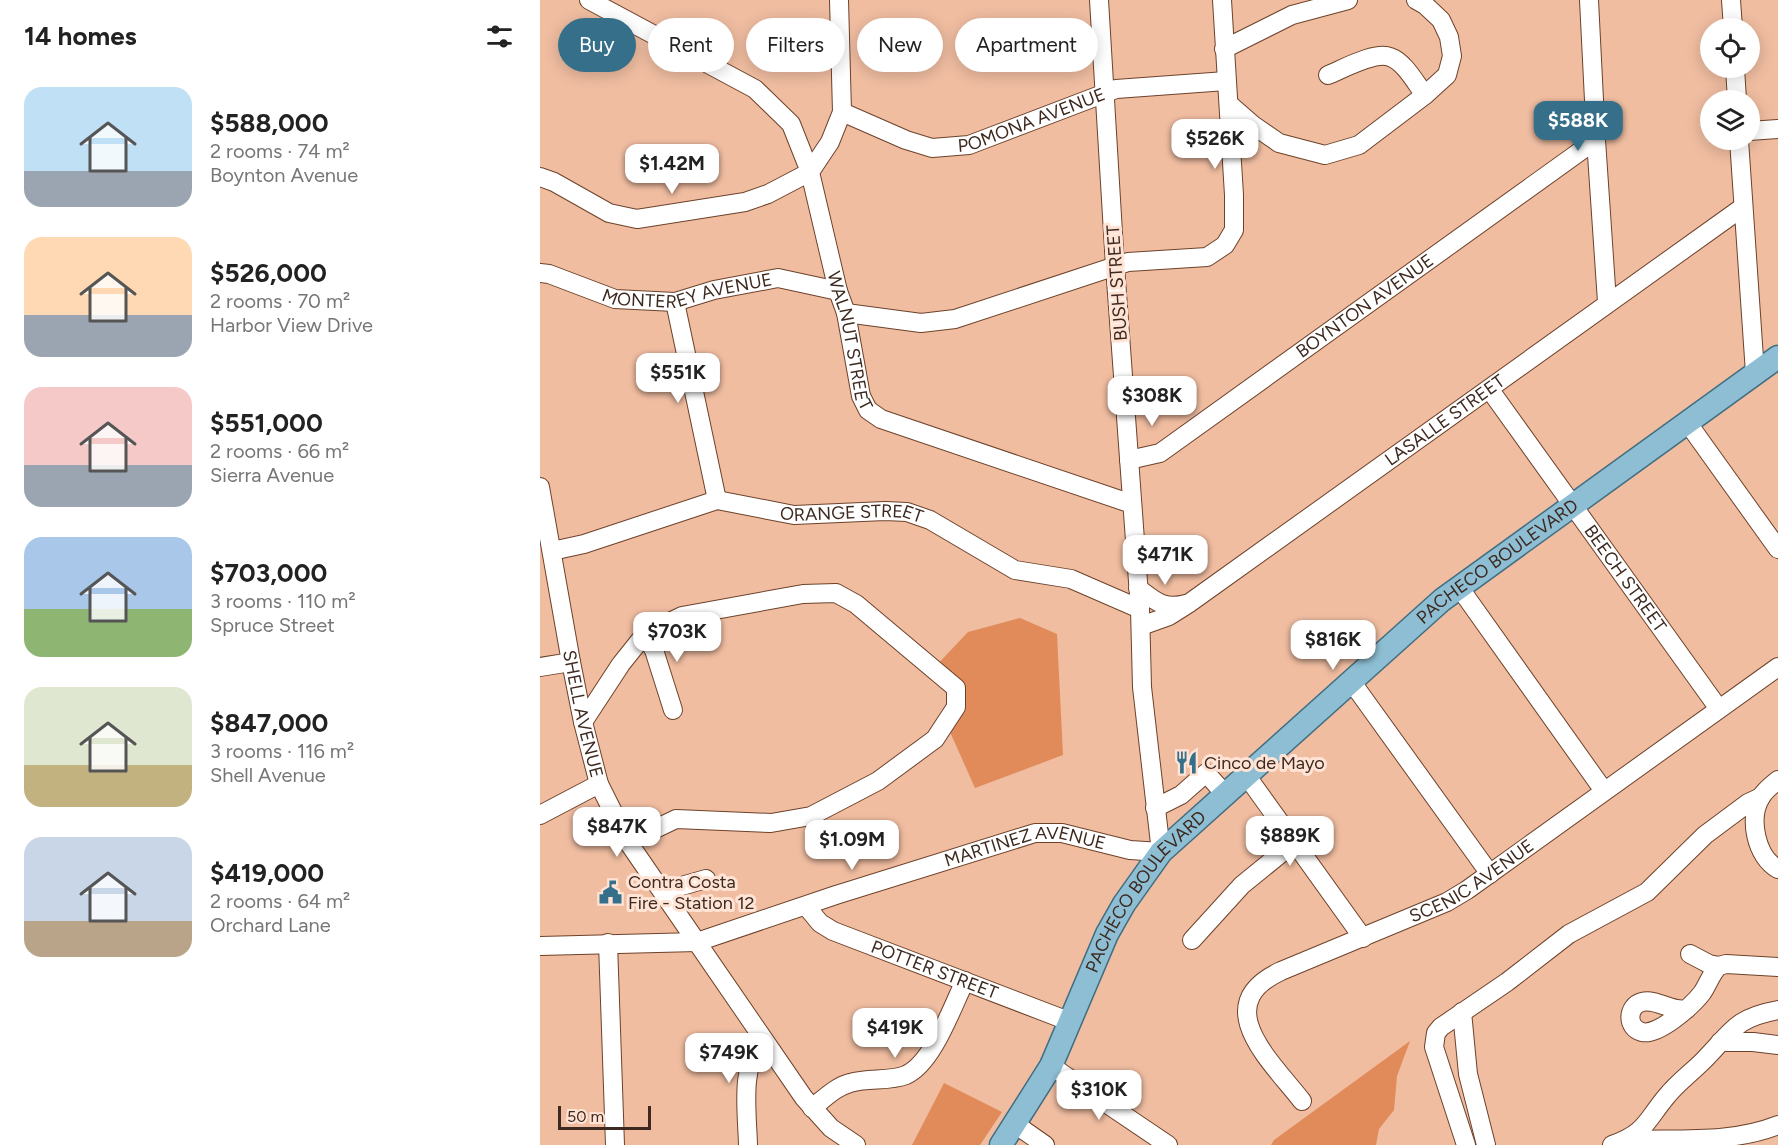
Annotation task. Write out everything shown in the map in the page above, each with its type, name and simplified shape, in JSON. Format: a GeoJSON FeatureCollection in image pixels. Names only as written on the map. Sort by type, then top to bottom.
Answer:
{"type":"FeatureCollection","features":[{"type":"Feature","properties":{"kind":"main road","name":"PACHECO BOULEVARD"},"geometry":{"type":"LineString","coordinates":[[1001,1145],[1051,1066],[1107,934],[1124,904],[1161,852],[1458,587],[1778,357]]}},
{"type":"Feature","properties":{"kind":"street"},"geometry":{"type":"LineString","coordinates":[[589,0],[755,89],[790,124],[810,172]]}},
{"type":"Feature","properties":{"kind":"street"},"geometry":{"type":"LineString","coordinates":[[540,177],[554,182],[609,213],[636,219],[745,202],[768,194],[810,172],[830,142],[842,112],[839,0]]}},
{"type":"Feature","properties":{"kind":"street","name":"BUSH STREET"},"geometry":{"type":"LineString","coordinates":[[1099,0],[1115,266],[1141,617],[1142,687],[1161,852]]}},
{"type":"Feature","properties":{"kind":"street"},"geometry":{"type":"LineString","coordinates":[[846,313],[921,323],[955,319],[1128,262],[1207,257],[1225,245],[1234,230],[1234,195],[1222,0]]}},
{"type":"Feature","properties":{"kind":"street"},"geometry":{"type":"LineString","coordinates":[[1224,49],[1292,15],[1348,0]]}},
{"type":"Feature","properties":{"kind":"street"},"geometry":{"type":"LineString","coordinates":[[1229,104],[1252,125],[1279,143],[1324,155],[1359,144],[1425,95],[1447,75],[1452,56],[1449,37],[1441,20],[1416,0]]}},
{"type":"Feature","properties":{"kind":"street"},"geometry":{"type":"LineString","coordinates":[[1589,0],[1607,302]]}},
{"type":"Feature","properties":{"kind":"street"},"geometry":{"type":"LineString","coordinates":[[1731,0],[1732,18]]}},
{"type":"Feature","properties":{"kind":"street"},"geometry":{"type":"LineString","coordinates":[[1328,75],[1379,55],[1392,57],[1401,64],[1425,95]]}},
{"type":"Feature","properties":{"kind":"street","name":"POMONA AVENUE"},"geometry":{"type":"LineString","coordinates":[[842,112],[906,140],[932,148],[969,145],[1116,90],[1226,81]]}},
{"type":"Feature","properties":{"kind":"street"},"geometry":{"type":"LineString","coordinates":[[1760,130],[1778,129]]}},
{"type":"Feature","properties":{"kind":"street","name":"BOYNTON AVENUE"},"geometry":{"type":"LineString","coordinates":[[1130,460],[1160,453],[1596,140]]}},
{"type":"Feature","properties":{"kind":"street"},"geometry":{"type":"LineString","coordinates":[[1740,150],[1755,374]]}},
{"type":"Feature","properties":{"kind":"street","name":"WALNUT STREET"},"geometry":{"type":"LineString","coordinates":[[810,172],[838,291],[846,313],[861,396],[868,410],[881,419],[1132,504]]}},
{"type":"Feature","properties":{"kind":"street","name":"LASALLE STREET"},"geometry":{"type":"LineString","coordinates":[[1141,617],[1169,616],[1188,604],[1490,390],[1607,302],[1743,207]]}},
{"type":"Feature","properties":{"kind":"street","name":"MONTEREY AVENUE"},"geometry":{"type":"LineString","coordinates":[[540,273],[549,274],[615,298],[675,302],[714,290],[778,278],[838,291]]}},
{"type":"Feature","properties":{"kind":"street"},"geometry":{"type":"LineString","coordinates":[[675,302],[717,500]]}},
{"type":"Feature","properties":{"kind":"street","name":"BEECH STREET"},"geometry":{"type":"LineString","coordinates":[[1490,390],[1719,709]]}},
{"type":"Feature","properties":{"kind":"street"},"geometry":{"type":"LineString","coordinates":[[1687,422],[1778,549]]}},
{"type":"Feature","properties":{"kind":"street"},"geometry":{"type":"LineString","coordinates":[[1128,434],[1150,445],[1169,446]]}},
{"type":"Feature","properties":{"kind":"street","name":"SHELL AVENUE"},"geometry":{"type":"LineString","coordinates":[[540,487],[543,524],[552,551],[583,722],[599,784],[628,842],[762,1039],[812,1108],[831,1128],[856,1145]]}},
{"type":"Feature","properties":{"kind":"street","name":"ORANGE STREET"},"geometry":{"type":"LineString","coordinates":[[552,551],[584,544],[717,500],[794,515],[907,512],[930,520],[1015,570],[1071,579],[1141,617]]}},
{"type":"Feature","properties":{"kind":"street"},"geometry":{"type":"LineString","coordinates":[[1458,587],[1604,791]]}},
{"type":"Feature","properties":{"kind":"street"},"geometry":{"type":"LineString","coordinates":[[1138,588],[1169,607],[1188,604]]}},
{"type":"Feature","properties":{"kind":"street"},"geometry":{"type":"LineString","coordinates":[[583,722],[621,664],[645,634],[682,616],[803,594],[836,593],[856,604],[956,688],[956,707],[934,739],[878,781],[811,816],[771,823],[676,819],[628,842]]}},
{"type":"Feature","properties":{"kind":"street"},"geometry":{"type":"LineString","coordinates":[[645,634],[654,650],[673,710]]}},
{"type":"Feature","properties":{"kind":"street"},"geometry":{"type":"LineString","coordinates":[[540,667],[571,662]]}},
{"type":"Feature","properties":{"kind":"street","name":"SCENIC AVENUE"},"geometry":{"type":"LineString","coordinates":[[1302,1101],[1254,1037],[1248,1023],[1246,1010],[1249,997],[1257,986],[1266,978],[1447,902],[1490,874],[1778,668]]}},
{"type":"Feature","properties":{"kind":"street"},"geometry":{"type":"LineString","coordinates":[[1352,681],[1490,874]]}},
{"type":"Feature","properties":{"kind":"street"},"geometry":{"type":"LineString","coordinates":[[1155,808],[1181,795],[1206,773],[1225,794]]}},
{"type":"Feature","properties":{"kind":"street"},"geometry":{"type":"LineString","coordinates":[[1245,775],[1363,938]]}},
{"type":"Feature","properties":{"kind":"street"},"geometry":{"type":"LineString","coordinates":[[1466,1145],[1434,1047],[1436,1034],[1441,1027],[1507,982],[1569,934],[1647,892],[1705,835],[1748,803],[1761,797],[1778,780]]}},
{"type":"Feature","properties":{"kind":"street"},"geometry":{"type":"LineString","coordinates":[[540,815],[599,784]]}},
{"type":"Feature","properties":{"kind":"street"},"geometry":{"type":"LineString","coordinates":[[1761,797],[1756,819],[1759,845],[1764,856],[1778,869]]}},
{"type":"Feature","properties":{"kind":"street","name":"MARTINEZ AVENUE"},"geometry":{"type":"LineString","coordinates":[[540,946],[697,942],[1035,833],[1062,833],[1130,850],[1161,852]]}},
{"type":"Feature","properties":{"kind":"street"},"geometry":{"type":"LineString","coordinates":[[1192,940],[1242,885],[1295,842]]}},
{"type":"Feature","properties":{"kind":"street"},"geometry":{"type":"LineString","coordinates":[[664,895],[678,887],[706,879]]}},
{"type":"Feature","properties":{"kind":"street","name":"POTTER STREET"},"geometry":{"type":"LineString","coordinates":[[806,906],[820,923],[833,931],[1071,1022]]}},
{"type":"Feature","properties":{"kind":"street"},"geometry":{"type":"LineString","coordinates":[[608,943],[615,1145]]}},
{"type":"Feature","properties":{"kind":"street"},"geometry":{"type":"LineString","coordinates":[[1690,954],[1709,964],[1719,966],[1726,964],[1778,967]]}},
{"type":"Feature","properties":{"kind":"street"},"geometry":{"type":"LineString","coordinates":[[1687,1009],[1700,996],[1719,966]]}},
{"type":"Feature","properties":{"kind":"street"},"geometry":{"type":"LineString","coordinates":[[812,1108],[841,1086],[852,1082],[892,1079],[918,1067],[935,1044],[965,981]]}},
{"type":"Feature","properties":{"kind":"street"},"geometry":{"type":"LineString","coordinates":[[1620,1142],[1642,1129],[1669,1094],[1726,1034],[1743,1021],[1762,1013],[1778,1010]]}},
{"type":"Feature","properties":{"kind":"street"},"geometry":{"type":"LineString","coordinates":[[1462,1012],[1468,1074],[1486,1145]]}},
{"type":"Feature","properties":{"kind":"street"},"geometry":{"type":"LineString","coordinates":[[748,1145],[747,1075],[752,1056],[762,1039]]}},
{"type":"Feature","properties":{"kind":"street"},"geometry":{"type":"LineString","coordinates":[[1720,1042],[1778,1045]]}},
{"type":"Feature","properties":{"kind":"street"},"geometry":{"type":"LineString","coordinates":[[1051,1066],[1168,1145]]}},
{"type":"Feature","properties":{"kind":"street"},"geometry":{"type":"LineString","coordinates":[[1015,1124],[1045,1145]]}},
{"type":"Feature","properties":{"kind":"street"},"geometry":{"type":"LineString","coordinates":[[1620,1142],[1726,1138],[1758,1132],[1778,1125]]}},
{"type":"Feature","properties":{"kind":"shaded area"},"geometry":{"type":"Polygon","coordinates":[[[1020,618],[1057,634],[1063,755],[975,788],[946,723],[956,707],[933,669],[968,632],[1020,618]]]}},
{"type":"Feature","properties":{"kind":"shaded area"},"geometry":{"type":"Polygon","coordinates":[[[1410,1041],[1397,1076],[1394,1110],[1379,1129],[1376,1145],[1271,1145],[1274,1140],[1410,1041]]]}},
{"type":"Feature","properties":{"kind":"shaded area"},"geometry":{"type":"Polygon","coordinates":[[[944,1083],[1002,1112],[980,1145],[912,1145],[944,1083]]]}},
{"type":"Feature","properties":{"kind":"place","name":"Cinco de Mayo"},"geometry":{"type":"Point","coordinates":[1186,763]}},
{"type":"Feature","properties":{"kind":"place","name":"Contra Costa Fire - Station 12"},"geometry":{"type":"Point","coordinates":[610,892]}}]}
